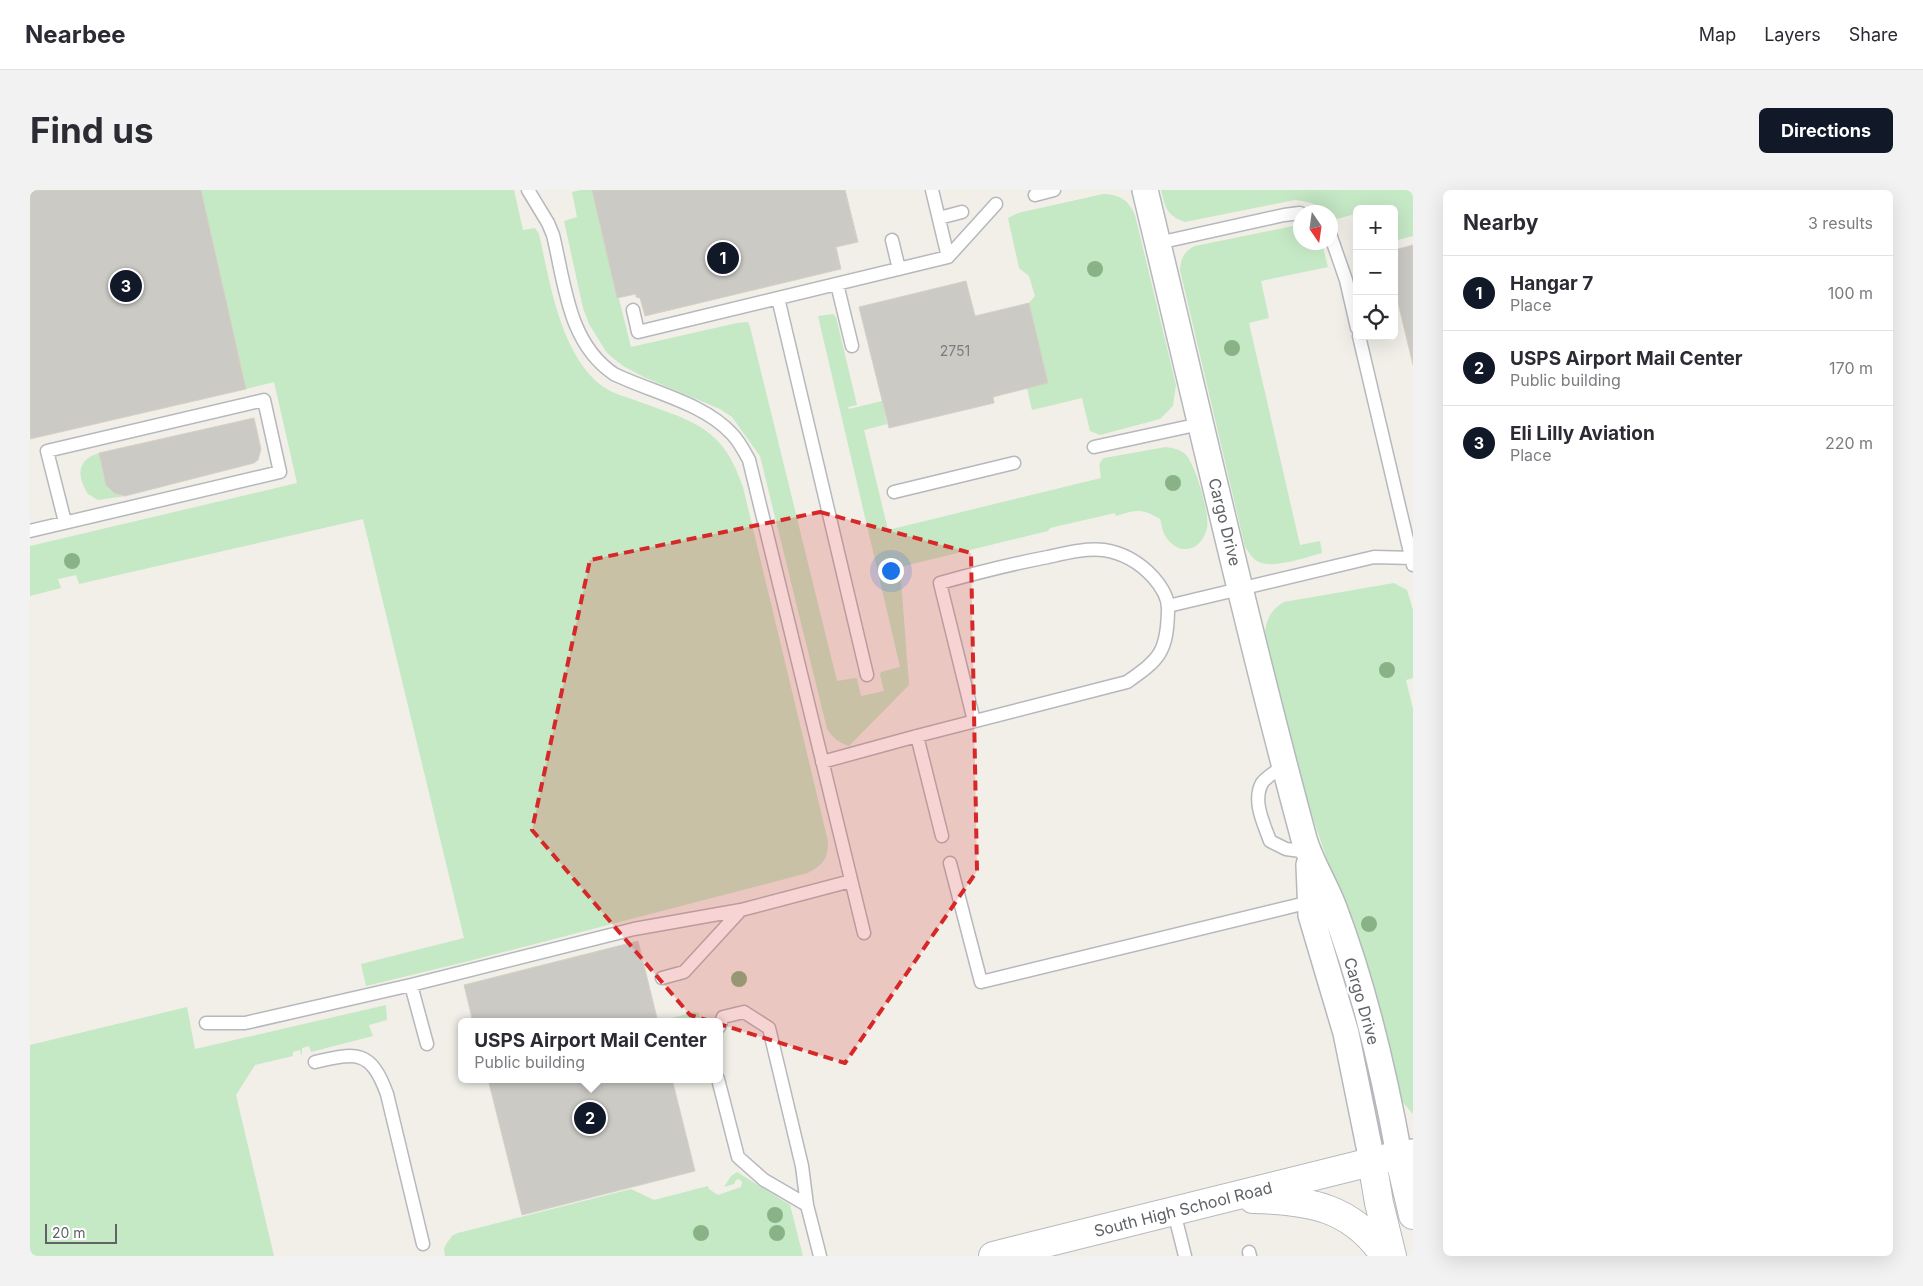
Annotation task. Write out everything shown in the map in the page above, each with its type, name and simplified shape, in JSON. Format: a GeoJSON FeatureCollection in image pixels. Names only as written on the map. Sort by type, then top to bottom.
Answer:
{"type":"FeatureCollection","features":[{"type":"Feature","properties":{"kind":"street","name":"Cargo Drive"},"geometry":{"type":"LineString","coordinates":[[1145,190],[1284,766],[1308,852],[1334,907],[1363,997],[1392,1117],[1406,1153]]}},
{"type":"Feature","properties":{"kind":"street","name":"Cargo Drive"},"geometry":{"type":"LineString","coordinates":[[1308,852],[1311,915],[1346,1033],[1372,1161]]}},
{"type":"Feature","properties":{"kind":"street","name":"South High School Road"},"geometry":{"type":"LineString","coordinates":[[993,1256],[1406,1153]]}},
{"type":"Feature","properties":{"kind":"street"},"geometry":{"type":"LineString","coordinates":[[1406,1153],[1413,1216]]}},
{"type":"Feature","properties":{"kind":"street"},"geometry":{"type":"LineString","coordinates":[[1372,1161],[1379,1203],[1392,1256]]}},
{"type":"Feature","properties":{"kind":"street"},"geometry":{"type":"LineString","coordinates":[[1224,1199],[1273,1200],[1320,1206],[1337,1212],[1361,1228],[1385,1256]]}},
{"type":"Feature","properties":{"kind":"lane"},"geometry":{"type":"LineString","coordinates":[[528,190],[553,235],[575,324],[592,355],[603,367],[614,374],[698,410],[716,420],[732,434],[748,460],[864,933]]}},
{"type":"Feature","properties":{"kind":"lane"},"geometry":{"type":"LineString","coordinates":[[932,190],[948,257]]}},
{"type":"Feature","properties":{"kind":"lane"},"geometry":{"type":"LineString","coordinates":[[1035,194],[1054,190]]}},
{"type":"Feature","properties":{"kind":"lane"},"geometry":{"type":"LineString","coordinates":[[633,310],[638,332],[948,257],[996,204]]}},
{"type":"Feature","properties":{"kind":"lane"},"geometry":{"type":"LineString","coordinates":[[939,218],[962,212]]}},
{"type":"Feature","properties":{"kind":"lane"},"geometry":{"type":"LineString","coordinates":[[1158,244],[1293,214]]}},
{"type":"Feature","properties":{"kind":"lane"},"geometry":{"type":"LineString","coordinates":[[892,240],[899,269]]}},
{"type":"Feature","properties":{"kind":"lane"},"geometry":{"type":"LineString","coordinates":[[1336,250],[1346,280],[1353,311]]}},
{"type":"Feature","properties":{"kind":"lane"},"geometry":{"type":"LineString","coordinates":[[837,284],[852,346]]}},
{"type":"Feature","properties":{"kind":"lane"},"geometry":{"type":"LineString","coordinates":[[778,298],[868,675]]}},
{"type":"Feature","properties":{"kind":"lane"},"geometry":{"type":"LineString","coordinates":[[1168,606],[1374,557],[1412,561],[1360,340]]}},
{"type":"Feature","properties":{"kind":"lane"},"geometry":{"type":"LineString","coordinates":[[30,530],[280,472],[264,400],[47,450],[64,522]]}},
{"type":"Feature","properties":{"kind":"lane"},"geometry":{"type":"LineString","coordinates":[[1094,447],[1200,424]]}},
{"type":"Feature","properties":{"kind":"lane"},"geometry":{"type":"LineString","coordinates":[[894,492],[1014,463]]}},
{"type":"Feature","properties":{"kind":"lane"},"geometry":{"type":"LineString","coordinates":[[822,762],[1127,682],[1152,665],[1161,652],[1168,630],[1168,606],[1160,586],[1134,559],[1105,550],[1074,552],[1009,564],[940,583],[974,721]]}},
{"type":"Feature","properties":{"kind":"lane"},"geometry":{"type":"LineString","coordinates":[[917,736],[942,836]]}},
{"type":"Feature","properties":{"kind":"lane"},"geometry":{"type":"LineString","coordinates":[[1284,766],[1262,783],[1258,803],[1260,812],[1270,841],[1286,849],[1308,852]]}},
{"type":"Feature","properties":{"kind":"lane"},"geometry":{"type":"LineString","coordinates":[[950,863],[981,982],[1310,902]]}},
{"type":"Feature","properties":{"kind":"lane"},"geometry":{"type":"LineString","coordinates":[[206,1023],[245,1023],[411,985],[634,929],[741,910],[851,881]]}},
{"type":"Feature","properties":{"kind":"lane"},"geometry":{"type":"LineString","coordinates":[[662,978],[684,972],[741,910]]}},
{"type":"Feature","properties":{"kind":"lane"},"geometry":{"type":"LineString","coordinates":[[411,985],[427,1044]]}},
{"type":"Feature","properties":{"kind":"lane"},"geometry":{"type":"LineString","coordinates":[[723,1019],[724,1017],[744,1012],[769,1028],[802,1166],[807,1205],[820,1256]]}},
{"type":"Feature","properties":{"kind":"lane"},"geometry":{"type":"LineString","coordinates":[[315,1062],[343,1055],[359,1056],[373,1065],[381,1078],[387,1094],[423,1244]]}},
{"type":"Feature","properties":{"kind":"lane"},"geometry":{"type":"LineString","coordinates":[[719,1083],[738,1157],[764,1180],[807,1205]]}},
{"type":"Feature","properties":{"kind":"lane"},"geometry":{"type":"LineString","coordinates":[[1174,1212],[1185,1256]]}},
{"type":"Feature","properties":{"kind":"highlighted area"},"geometry":{"type":"Polygon","coordinates":[[[820,512],[971,553],[977,871],[845,1063],[690,1015],[532,830],[590,560],[820,512]]]}},
{"type":"Feature","properties":{"kind":"green space"},"geometry":{"type":"Polygon","coordinates":[[[201,190],[514,190],[523,230],[535,228],[539,234],[559,316],[576,356],[588,372],[602,386],[611,391],[676,415],[704,429],[726,451],[735,467],[743,487],[828,841],[826,857],[818,867],[808,873],[366,986],[361,964],[464,938],[363,519],[79,584],[76,575],[58,579],[61,588],[30,596],[30,546],[297,483],[274,382],[246,389],[201,190]]]}},
{"type":"Feature","properties":{"kind":"green space"},"geometry":{"type":"Polygon","coordinates":[[[592,190],[617,298],[619,299],[631,347],[748,322],[837,681],[857,679],[861,696],[884,691],[881,672],[900,667],[818,316],[833,314],[836,317],[857,405],[848,407],[849,409],[882,401],[887,424],[864,430],[888,530],[1101,478],[1100,464],[1104,458],[1166,447],[1184,453],[1193,466],[1206,512],[1207,528],[1204,536],[1195,546],[1190,549],[1183,549],[1171,543],[1164,533],[1160,519],[1154,515],[1139,511],[1116,516],[1115,513],[900,567],[909,685],[849,746],[842,743],[834,738],[827,729],[760,456],[732,417],[720,409],[644,377],[623,366],[607,353],[589,324],[583,308],[564,221],[577,217],[572,192],[592,190]]]}},
{"type":"Feature","properties":{"kind":"green space"},"geometry":{"type":"Polygon","coordinates":[[[1161,190],[1413,190],[1413,236],[1398,240],[1398,205],[1353,205],[1353,215],[1338,219],[1338,205],[1318,205],[1295,200],[1185,222],[1171,214],[1161,190]]]}},
{"type":"Feature","properties":{"kind":"green space"},"geometry":{"type":"Polygon","coordinates":[[[1103,194],[1114,195],[1123,199],[1130,205],[1135,215],[1176,385],[1173,406],[1160,419],[1100,435],[1090,431],[1082,398],[1032,410],[1027,388],[1048,383],[1029,303],[1035,296],[1029,276],[1019,268],[1008,218],[1018,213],[1103,194]]]}},
{"type":"Feature","properties":{"kind":"green space"},"geometry":{"type":"Polygon","coordinates":[[[1293,226],[1293,250],[1324,250],[1328,267],[1261,281],[1269,318],[1249,323],[1300,545],[1320,541],[1322,553],[1290,562],[1265,564],[1254,559],[1245,547],[1180,270],[1184,255],[1195,246],[1293,226]]]}},
{"type":"Feature","properties":{"kind":"green space"},"geometry":{"type":"Polygon","coordinates":[[[99,453],[103,474],[108,486],[112,491],[125,496],[98,500],[88,494],[82,481],[81,469],[86,460],[99,453]]]}},
{"type":"Feature","properties":{"kind":"green space"},"geometry":{"type":"Polygon","coordinates":[[[1394,583],[1407,590],[1413,610],[1413,678],[1406,680],[1413,709],[1413,1114],[1399,1098],[1357,947],[1303,789],[1265,632],[1271,614],[1284,602],[1394,583]]]}},
{"type":"Feature","properties":{"kind":"green space"},"geometry":{"type":"Polygon","coordinates":[[[386,1005],[387,1020],[369,1025],[373,1036],[311,1052],[309,1046],[302,1048],[301,1055],[300,1050],[293,1052],[293,1056],[255,1065],[236,1095],[274,1256],[30,1256],[30,1045],[187,1007],[195,1049],[386,1005]]]}},
{"type":"Feature","properties":{"kind":"green space"},"geometry":{"type":"Polygon","coordinates":[[[694,1012],[699,1013],[700,1018],[672,1018],[694,1012]]]}},
{"type":"Feature","properties":{"kind":"green space"},"geometry":{"type":"Polygon","coordinates":[[[737,1172],[790,1205],[803,1256],[445,1256],[444,1249],[446,1244],[453,1235],[458,1233],[631,1189],[654,1200],[708,1186],[709,1189],[718,1195],[741,1187],[742,1182],[739,1179],[734,1184],[724,1187],[731,1176],[737,1172]]]}},
{"type":"Feature","properties":{"kind":"building"},"geometry":{"type":"Polygon","coordinates":[[[30,190],[201,190],[246,389],[30,439],[30,190]]]}},
{"type":"Feature","properties":{"kind":"building"},"geometry":{"type":"Polygon","coordinates":[[[592,190],[845,190],[858,242],[836,247],[841,269],[645,316],[640,298],[636,297],[636,294],[617,298],[592,190]]]}},
{"type":"Feature","properties":{"kind":"building"},"geometry":{"type":"Polygon","coordinates":[[[1413,245],[1413,365],[1398,303],[1398,249],[1413,245]]]}},
{"type":"Feature","properties":{"kind":"building"},"geometry":{"type":"Polygon","coordinates":[[[966,281],[975,316],[1029,303],[1048,383],[993,397],[994,403],[889,428],[859,307],[966,281]]]}},
{"type":"Feature","properties":{"kind":"building"},"geometry":{"type":"Polygon","coordinates":[[[254,418],[261,449],[258,460],[254,463],[125,496],[114,493],[106,485],[99,453],[254,418]]]}},
{"type":"Feature","properties":{"kind":"building"},"geometry":{"type":"Polygon","coordinates":[[[638,941],[657,1018],[472,1018],[464,985],[638,941]]]}},
{"type":"Feature","properties":{"kind":"building"},"geometry":{"type":"Polygon","coordinates":[[[489,1083],[673,1083],[695,1171],[522,1215],[489,1083]]]}},
{"type":"Feature","properties":{"kind":"place","name":"Hangar 7"},"geometry":{"type":"Point","coordinates":[723,258]}},
{"type":"Feature","properties":{"kind":"place","name":"Eli Lilly Aviation"},"geometry":{"type":"Point","coordinates":[126,286]}},
{"type":"Feature","properties":{"kind":"place","name":"USPS Airport Mail Center"},"geometry":{"type":"Point","coordinates":[590,1118]}}]}
